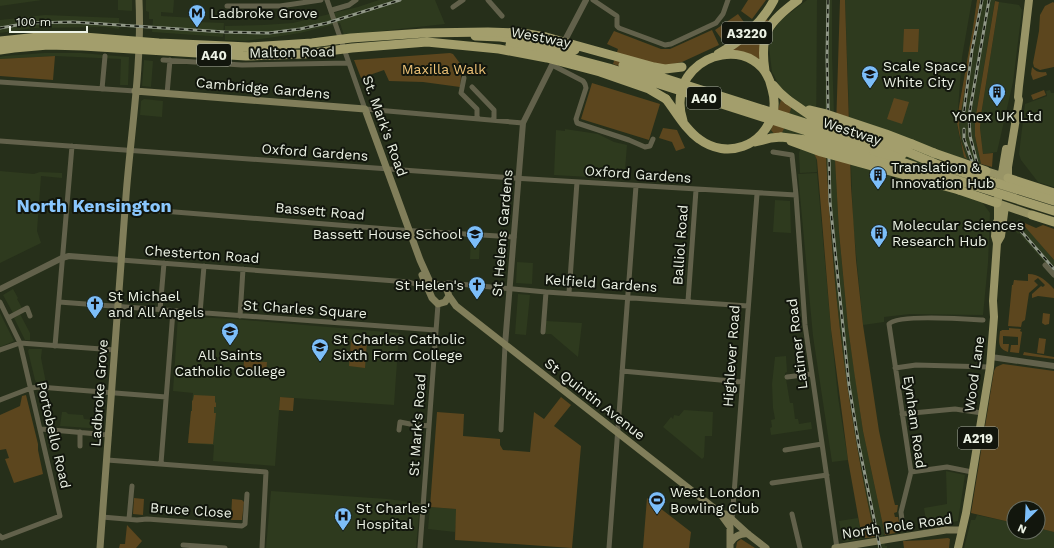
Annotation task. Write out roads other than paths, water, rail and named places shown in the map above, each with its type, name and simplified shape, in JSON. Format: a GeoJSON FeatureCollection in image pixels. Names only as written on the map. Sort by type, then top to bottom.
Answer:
{"type":"FeatureCollection","features":[{"type":"Feature","properties":{"kind":"highway","name":"A3220"},"geometry":{"type":"LineString","coordinates":[[774,0],[763,17],[754,27],[733,44],[693,70],[682,88],[680,102],[683,121],[697,138],[713,147],[732,149],[748,144],[755,140],[766,129],[772,118],[774,102],[771,82],[765,71],[763,58],[764,45],[767,33],[772,23],[778,16],[798,0]]}},
{"type":"Feature","properties":{"kind":"highway","name":"A40"},"geometry":{"type":"LineString","coordinates":[[425,37],[488,32],[522,33],[546,37],[665,69],[689,66],[708,59]]}},
{"type":"Feature","properties":{"kind":"highway","name":"Westway"},"geometry":{"type":"LineString","coordinates":[[0,41],[62,37],[249,47],[312,43],[351,38],[500,37],[543,43],[577,51],[1054,201]]}},
{"type":"Feature","properties":{"kind":"highway","name":"A40"},"geometry":{"type":"LineString","coordinates":[[425,37],[547,58],[600,72],[658,93],[666,99],[683,121]]}},
{"type":"Feature","properties":{"kind":"highway","name":"Westway"},"geometry":{"type":"LineString","coordinates":[[0,50],[48,46],[76,46],[246,56],[304,54],[425,37],[498,43],[541,50],[574,58],[836,140],[1054,211]]}},
{"type":"Feature","properties":{"kind":"highway","name":"A3220"},"geometry":{"type":"LineString","coordinates":[[708,59],[726,54],[742,56],[765,71]]}},
{"type":"Feature","properties":{"kind":"highway","name":"A40"},"geometry":{"type":"LineString","coordinates":[[771,82],[788,100],[811,116],[824,122],[870,136],[936,164]]}},
{"type":"Feature","properties":{"kind":"highway","name":"A40"},"geometry":{"type":"LineString","coordinates":[[788,100],[800,107],[886,134],[934,153],[986,170]]}},
{"type":"Feature","properties":{"kind":"highway","name":"A40"},"geometry":{"type":"LineString","coordinates":[[748,144],[781,137],[807,140],[883,163],[944,176]]}},
{"type":"Feature","properties":{"kind":"highway"},"geometry":{"type":"LineString","coordinates":[[781,137],[821,152],[960,190],[997,202]]}},
{"type":"Feature","properties":{"kind":"highway","name":"A40"},"geometry":{"type":"LineString","coordinates":[[1004,178],[1054,193]]}},
{"type":"Feature","properties":{"kind":"highway"},"geometry":{"type":"LineString","coordinates":[[1032,215],[1054,222]]}},
{"type":"Feature","properties":{"kind":"main road","name":"Ladbroke Grove"},"geometry":{"type":"LineString","coordinates":[[100,548],[129,150],[140,31],[139,0]]}},
{"type":"Feature","properties":{"kind":"main road"},"geometry":{"type":"LineString","coordinates":[[1004,178],[1008,167],[1018,101],[1029,0]]}},
{"type":"Feature","properties":{"kind":"main road","name":"Cambridge Gardens"},"geometry":{"type":"LineString","coordinates":[[135,91],[365,109]]}},
{"type":"Feature","properties":{"kind":"main road"},"geometry":{"type":"LineString","coordinates":[[1004,178],[1003,163],[1015,99],[1018,97]]}},
{"type":"Feature","properties":{"kind":"main road","name":"St. Mark's Road"},"geometry":{"type":"LineString","coordinates":[[365,109],[420,260],[429,280],[430,287]]}},
{"type":"Feature","properties":{"kind":"main road"},"geometry":{"type":"LineString","coordinates":[[986,170],[994,169],[1003,163]]}},
{"type":"Feature","properties":{"kind":"main road","name":"A40"},"geometry":{"type":"LineString","coordinates":[[986,170],[1004,178]]}},
{"type":"Feature","properties":{"kind":"main road"},"geometry":{"type":"LineString","coordinates":[[997,202],[1032,215]]}},
{"type":"Feature","properties":{"kind":"main road","name":"Wood Lane"},"geometry":{"type":"LineString","coordinates":[[997,202],[993,206],[995,214],[994,220],[1000,222]]}},
{"type":"Feature","properties":{"kind":"main road","name":"Wood Lane"},"geometry":{"type":"LineString","coordinates":[[962,530],[990,367],[997,243],[995,236],[1000,222],[997,202]]}},
{"type":"Feature","properties":{"kind":"main road"},"geometry":{"type":"LineString","coordinates":[[1000,222],[1009,215],[1017,212],[1032,215]]}},
{"type":"Feature","properties":{"kind":"main road","name":"St. Mark's Road"},"geometry":{"type":"LineString","coordinates":[[420,260],[423,277],[430,287]]}},
{"type":"Feature","properties":{"kind":"main road"},"geometry":{"type":"LineString","coordinates":[[430,287],[441,285]]}},
{"type":"Feature","properties":{"kind":"main road","name":"St Quintin Avenue"},"geometry":{"type":"LineString","coordinates":[[441,285],[445,298],[719,512],[728,524],[730,545]]}},
{"type":"Feature","properties":{"kind":"main road","name":"St Quintin Avenue"},"geometry":{"type":"LineString","coordinates":[[430,287],[434,301],[445,298]]}},
{"type":"Feature","properties":{"kind":"main road","name":"St Quintin Avenue"},"geometry":{"type":"LineString","coordinates":[[719,512],[726,514],[766,548]]}},
{"type":"Feature","properties":{"kind":"main road","name":"North Pole Road"},"geometry":{"type":"LineString","coordinates":[[836,548],[946,530],[962,530]]}},
{"type":"Feature","properties":{"kind":"main road","name":"A219"},"geometry":{"type":"LineString","coordinates":[[958,548],[962,530]]}},
{"type":"Feature","properties":{"kind":"main road"},"geometry":{"type":"LineString","coordinates":[[730,545],[738,535],[748,534]]}},
{"type":"Feature","properties":{"kind":"street"},"geometry":{"type":"LineString","coordinates":[[227,6],[280,6],[321,0]]}},
{"type":"Feature","properties":{"kind":"street","name":"St. Mark's Road"},"geometry":{"type":"LineString","coordinates":[[327,0],[332,10],[365,109]]}},
{"type":"Feature","properties":{"kind":"street"},"geometry":{"type":"LineString","coordinates":[[332,10],[349,5],[354,0]]}},
{"type":"Feature","properties":{"kind":"street"},"geometry":{"type":"LineString","coordinates":[[453,7],[463,0]]}},
{"type":"Feature","properties":{"kind":"street"},"geometry":{"type":"LineString","coordinates":[[488,0],[502,16]]}},
{"type":"Feature","properties":{"kind":"street","name":"St Helens Gardens"},"geometry":{"type":"LineString","coordinates":[[505,345],[518,178],[524,123],[586,0]]}},
{"type":"Feature","properties":{"kind":"street"},"geometry":{"type":"LineString","coordinates":[[594,0],[617,16],[617,26],[619,28],[665,45],[671,44],[716,23],[723,14],[728,0]]}},
{"type":"Feature","properties":{"kind":"street"},"geometry":{"type":"LineString","coordinates":[[102,89],[105,56]]}},
{"type":"Feature","properties":{"kind":"street","name":"Malton Road"},"geometry":{"type":"LineString","coordinates":[[163,60],[242,65],[349,63]]}},
{"type":"Feature","properties":{"kind":"street"},"geometry":{"type":"LineString","coordinates":[[167,94],[170,60]]}},
{"type":"Feature","properties":{"kind":"street"},"geometry":{"type":"LineString","coordinates":[[552,65],[586,84],[576,119],[577,123],[629,140],[644,147],[650,146],[653,138]]}},
{"type":"Feature","properties":{"kind":"street"},"geometry":{"type":"LineString","coordinates":[[464,78],[461,93],[477,109],[477,119]]}},
{"type":"Feature","properties":{"kind":"street","name":"Cambridge Gardens"},"geometry":{"type":"LineString","coordinates":[[0,82],[135,91]]}},
{"type":"Feature","properties":{"kind":"street"},"geometry":{"type":"LineString","coordinates":[[472,87],[494,110],[494,120]]}},
{"type":"Feature","properties":{"kind":"street","name":"Cambridge Gardens"},"geometry":{"type":"LineString","coordinates":[[365,109],[524,123]]}},
{"type":"Feature","properties":{"kind":"street","name":"Oxford Gardens"},"geometry":{"type":"LineString","coordinates":[[0,141],[387,169],[796,196]]}},
{"type":"Feature","properties":{"kind":"street"},"geometry":{"type":"LineString","coordinates":[[55,346],[72,146]]}},
{"type":"Feature","properties":{"kind":"street","name":"Latimer Road"},"geometry":{"type":"LineString","coordinates":[[773,152],[792,155],[805,325],[836,548]]}},
{"type":"Feature","properties":{"kind":"street"},"geometry":{"type":"LineString","coordinates":[[569,293],[578,182]]}},
{"type":"Feature","properties":{"kind":"street"},"geometry":{"type":"LineString","coordinates":[[609,548],[636,186]]}},
{"type":"Feature","properties":{"kind":"street","name":"Balliol Road"},"geometry":{"type":"LineString","coordinates":[[688,302],[696,190]]}},
{"type":"Feature","properties":{"kind":"street","name":"Highlever Road"},"geometry":{"type":"LineString","coordinates":[[732,520],[756,194]]}},
{"type":"Feature","properties":{"kind":"street","name":"Bassett Road"},"geometry":{"type":"LineString","coordinates":[[125,208],[514,237]]}},
{"type":"Feature","properties":{"kind":"street","name":"Chesterton Road"},"geometry":{"type":"LineString","coordinates":[[0,289],[62,258],[69,256],[409,282],[430,287]]}},
{"type":"Feature","properties":{"kind":"street"},"geometry":{"type":"LineString","coordinates":[[160,310],[164,263]]}},
{"type":"Feature","properties":{"kind":"street"},"geometry":{"type":"LineString","coordinates":[[1045,265],[1054,275]]}},
{"type":"Feature","properties":{"kind":"street"},"geometry":{"type":"LineString","coordinates":[[200,313],[204,266]]}},
{"type":"Feature","properties":{"kind":"street"},"geometry":{"type":"LineString","coordinates":[[240,316],[243,269]]}},
{"type":"Feature","properties":{"kind":"street","name":"Chesterton Road"},"geometry":{"type":"LineString","coordinates":[[409,282],[423,277]]}},
{"type":"Feature","properties":{"kind":"street","name":"Kelfield Gardens"},"geometry":{"type":"LineString","coordinates":[[441,285],[445,283],[546,292],[748,306]]}},
{"type":"Feature","properties":{"kind":"street"},"geometry":{"type":"LineString","coordinates":[[445,298],[452,284]]}},
{"type":"Feature","properties":{"kind":"street"},"geometry":{"type":"LineString","coordinates":[[543,332],[546,292]]}},
{"type":"Feature","properties":{"kind":"street","name":"St Mark's Road"},"geometry":{"type":"LineString","coordinates":[[420,548],[435,330],[445,298]]}},
{"type":"Feature","properties":{"kind":"street","name":"Portobello Road"},"geometry":{"type":"LineString","coordinates":[[0,302],[20,343],[60,516],[1,537]]}},
{"type":"Feature","properties":{"kind":"street","name":"St Charles Square"},"geometry":{"type":"LineString","coordinates":[[59,302],[435,330]]}},
{"type":"Feature","properties":{"kind":"street"},"geometry":{"type":"LineString","coordinates":[[8,318],[27,308],[30,316]]}},
{"type":"Feature","properties":{"kind":"street"},"geometry":{"type":"LineString","coordinates":[[161,463],[173,311]]}},
{"type":"Feature","properties":{"kind":"street","name":"Eynham Road"},"geometry":{"type":"LineString","coordinates":[[904,528],[901,512],[911,472],[889,327],[893,320],[914,318],[983,320]]}},
{"type":"Feature","properties":{"kind":"street"},"geometry":{"type":"LineString","coordinates":[[0,350],[20,343],[115,350]]}},
{"type":"Feature","properties":{"kind":"street"},"geometry":{"type":"LineString","coordinates":[[501,430],[505,345]]}},
{"type":"Feature","properties":{"kind":"street"},"geometry":{"type":"LineString","coordinates":[[991,357],[1054,366]]}},
{"type":"Feature","properties":{"kind":"street"},"geometry":{"type":"LineString","coordinates":[[895,368],[916,365],[990,367]]}},
{"type":"Feature","properties":{"kind":"street"},"geometry":{"type":"LineString","coordinates":[[622,371],[742,382]]}},
{"type":"Feature","properties":{"kind":"street"},"geometry":{"type":"LineString","coordinates":[[787,377],[811,374]]}},
{"type":"Feature","properties":{"kind":"street"},"geometry":{"type":"LineString","coordinates":[[0,400],[31,388],[39,387],[166,397]]}},
{"type":"Feature","properties":{"kind":"street"},"geometry":{"type":"LineString","coordinates":[[902,414],[955,409],[982,413]]}},
{"type":"Feature","properties":{"kind":"street"},"geometry":{"type":"LineString","coordinates":[[399,430],[400,422],[410,424]]}},
{"type":"Feature","properties":{"kind":"street"},"geometry":{"type":"LineString","coordinates":[[420,425],[429,426]]}},
{"type":"Feature","properties":{"kind":"street"},"geometry":{"type":"LineString","coordinates":[[41,429],[109,435]]}},
{"type":"Feature","properties":{"kind":"street"},"geometry":{"type":"LineString","coordinates":[[80,432],[80,446]]}},
{"type":"Feature","properties":{"kind":"street"},"geometry":{"type":"LineString","coordinates":[[785,450],[822,444]]}},
{"type":"Feature","properties":{"kind":"street"},"geometry":{"type":"LineString","coordinates":[[107,460],[264,471],[267,474],[262,548]]}},
{"type":"Feature","properties":{"kind":"street"},"geometry":{"type":"LineString","coordinates":[[911,472],[947,467],[972,472]]}},
{"type":"Feature","properties":{"kind":"street"},"geometry":{"type":"LineString","coordinates":[[772,483],[827,475]]}},
{"type":"Feature","properties":{"kind":"street","name":"Bruce Close"},"geometry":{"type":"LineString","coordinates":[[129,519],[132,486]]}},
{"type":"Feature","properties":{"kind":"street","name":"Bruce Close"},"geometry":{"type":"LineString","coordinates":[[102,517],[242,526],[244,524],[247,494]]}},
{"type":"Feature","properties":{"kind":"street"},"geometry":{"type":"LineString","coordinates":[[792,514],[800,548]]}},
{"type":"Feature","properties":{"kind":"street"},"geometry":{"type":"LineString","coordinates":[[183,545],[225,548]]}},
{"type":"Feature","properties":{"kind":"tunnel"},"geometry":{"type":"LineString","coordinates":[[410,424],[420,425]]}},
{"type":"Feature","properties":{"kind":"railway"},"geometry":{"type":"LineString","coordinates":[[0,28],[28,23],[73,22],[225,32],[269,33],[300,29],[327,23],[400,0]]}},
{"type":"Feature","properties":{"kind":"railway"},"geometry":{"type":"LineString","coordinates":[[828,0],[827,57],[830,202],[849,385],[859,446],[880,548]]}},
{"type":"Feature","properties":{"kind":"railway"},"geometry":{"type":"LineString","coordinates":[[964,111],[972,50],[982,0]]}},
{"type":"Feature","properties":{"kind":"railway"},"geometry":{"type":"LineString","coordinates":[[977,163],[970,136],[969,116],[989,0]]}},
{"type":"Feature","properties":{"kind":"railway"},"geometry":{"type":"LineString","coordinates":[[964,129],[964,139],[972,161]]}},
{"type":"Feature","properties":{"kind":"railway"},"geometry":{"type":"LineString","coordinates":[[1014,223],[1054,269]]}},
{"type":"Feature","properties":{"kind":"place","name":"Ladbroke Grove"},"geometry":{"type":"Point","coordinates":[197,28]}},
{"type":"Feature","properties":{"kind":"place","name":"Scale Space White City"},"geometry":{"type":"Point","coordinates":[870,89]}},
{"type":"Feature","properties":{"kind":"place","name":"Yonex UK Ltd"},"geometry":{"type":"Point","coordinates":[997,107]}},
{"type":"Feature","properties":{"kind":"place","name":"Translation & Innovation Hub"},"geometry":{"type":"Point","coordinates":[878,190]}},
{"type":"Feature","properties":{"kind":"place","name":"Molecular Sciences Research Hub"},"geometry":{"type":"Point","coordinates":[879,248]}},
{"type":"Feature","properties":{"kind":"place","name":"Bassett House School"},"geometry":{"type":"Point","coordinates":[475,249]}},
{"type":"Feature","properties":{"kind":"place","name":"St Helen's"},"geometry":{"type":"Point","coordinates":[477,300]}},
{"type":"Feature","properties":{"kind":"place","name":"St Michael and All Angels"},"geometry":{"type":"Point","coordinates":[95,319]}},
{"type":"Feature","properties":{"kind":"place","name":"All Saints Catholic College"},"geometry":{"type":"Point","coordinates":[230,346]}},
{"type":"Feature","properties":{"kind":"place","name":"St Charles Catholic Sixth Form College"},"geometry":{"type":"Point","coordinates":[320,362]}},
{"type":"Feature","properties":{"kind":"place","name":"West London Bowling Club"},"geometry":{"type":"Point","coordinates":[657,515]}},
{"type":"Feature","properties":{"kind":"place","name":"St Charles' Hospital"},"geometry":{"type":"Point","coordinates":[343,531]}},
{"type":"Feature","properties":{"kind":"district","name":"North Kensington"},"geometry":{"type":"Point","coordinates":[94,206]}},
{"type":"Feature","properties":{"kind":"park label","name":"Maxilla Walk"},"geometry":{"type":"Point","coordinates":[444,69]}}]}
